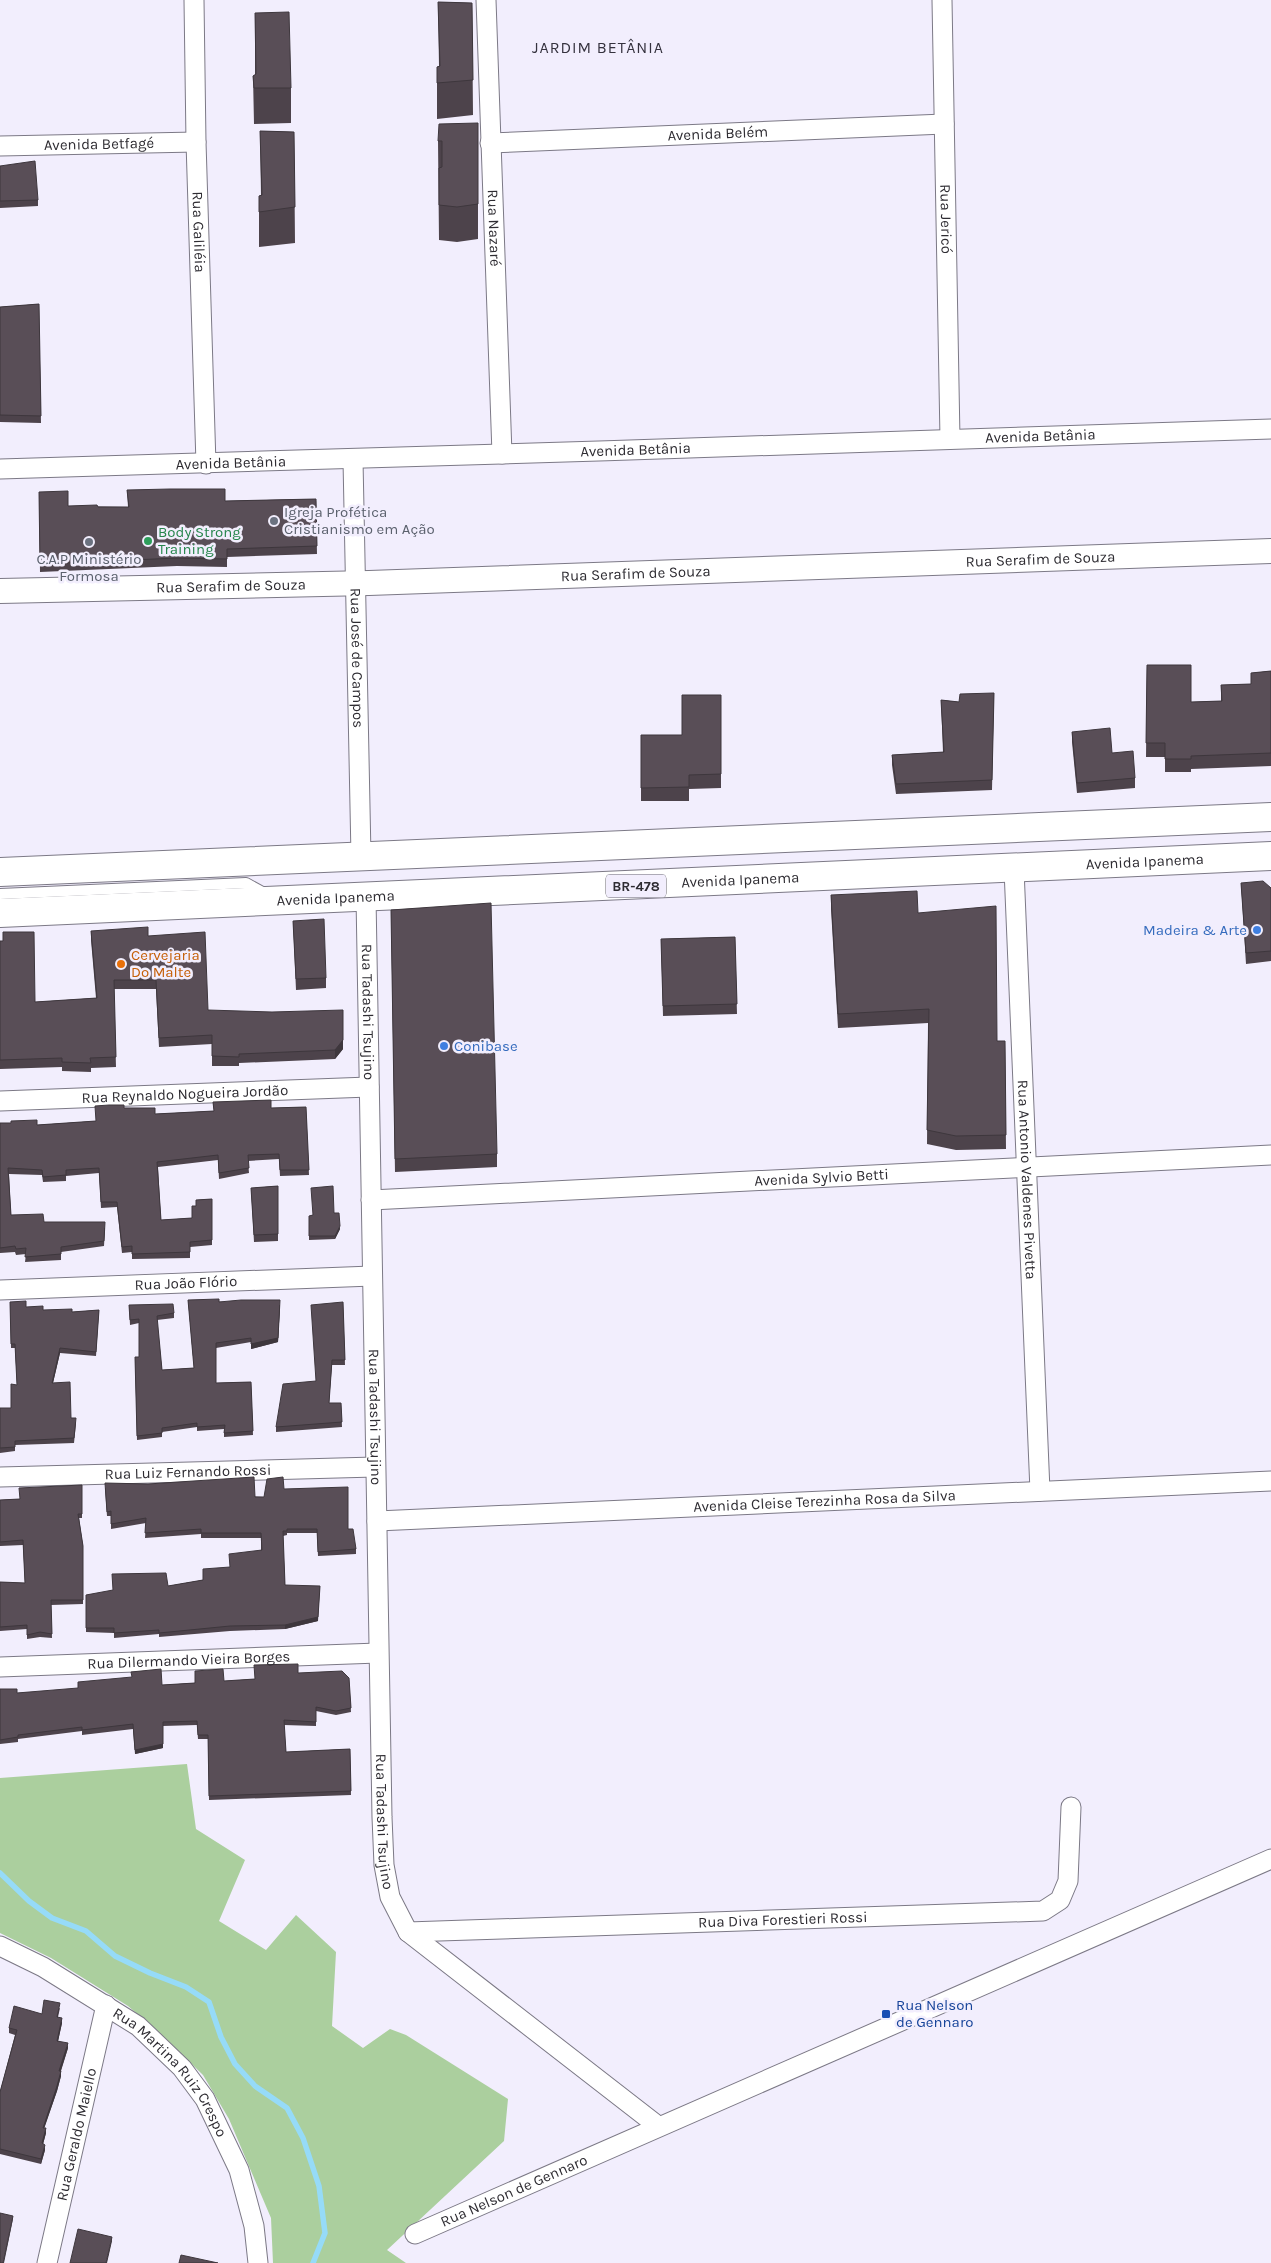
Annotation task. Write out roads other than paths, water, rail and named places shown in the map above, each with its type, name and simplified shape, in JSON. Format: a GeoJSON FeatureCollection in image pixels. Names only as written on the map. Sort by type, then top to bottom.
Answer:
{"type":"FeatureCollection","features":[{"type":"Feature","properties":{"kind":"main road"},"geometry":{"type":"LineString","coordinates":[[0,872],[1271,817]]}},
{"type":"Feature","properties":{"kind":"main road","name":"Avenida Ipanema"},"geometry":{"type":"LineString","coordinates":[[0,913],[1271,856]]}},
{"type":"Feature","properties":{"kind":"street","name":"Rua Galiléia"},"geometry":{"type":"LineString","coordinates":[[194,0],[196,142],[206,464]]}},
{"type":"Feature","properties":{"kind":"street","name":"Rua Nazaré"},"geometry":{"type":"LineString","coordinates":[[486,0],[502,454]]}},
{"type":"Feature","properties":{"kind":"street","name":"Rua Jericó"},"geometry":{"type":"LineString","coordinates":[[942,0],[950,438]]}},
{"type":"Feature","properties":{"kind":"street","name":"Avenida Belém"},"geometry":{"type":"LineString","coordinates":[[490,143],[944,124]]}},
{"type":"Feature","properties":{"kind":"street","name":"Avenida Betfagé"},"geometry":{"type":"LineString","coordinates":[[0,146],[196,142]]}},
{"type":"Feature","properties":{"kind":"street","name":"Avenida Betânia"},"geometry":{"type":"LineString","coordinates":[[0,469],[353,460],[950,438],[1271,430]]}},
{"type":"Feature","properties":{"kind":"street","name":"Rua José de Campos"},"geometry":{"type":"LineString","coordinates":[[353,460],[361,856]]}},
{"type":"Feature","properties":{"kind":"street","name":"Rua Serafim de Souza"},"geometry":{"type":"LineString","coordinates":[[0,591],[356,583],[1271,551]]}},
{"type":"Feature","properties":{"kind":"street","name":"Rua Antonio Valdenes Pivetta"},"geometry":{"type":"LineString","coordinates":[[1014,869],[1040,1491]]}},
{"type":"Feature","properties":{"kind":"street","name":"Rua Tadashi Tsujino"},"geometry":{"type":"LineString","coordinates":[[366,898],[378,1653],[384,1865],[390,1897],[408,1932]]}},
{"type":"Feature","properties":{"kind":"street","name":"Rua Reynaldo Nogueira Jordão"},"geometry":{"type":"LineString","coordinates":[[0,1101],[369,1087]]}},
{"type":"Feature","properties":{"kind":"street","name":"Avenida Sylvio Betti"},"geometry":{"type":"LineString","coordinates":[[371,1200],[1271,1155]]}},
{"type":"Feature","properties":{"kind":"street","name":"Rua João Flório"},"geometry":{"type":"LineString","coordinates":[[0,1290],[372,1276]]}},
{"type":"Feature","properties":{"kind":"street","name":"Rua Luiz Fernando Rossi"},"geometry":{"type":"LineString","coordinates":[[0,1477],[375,1467]]}},
{"type":"Feature","properties":{"kind":"street","name":"Avenida Cleise Terezinha Rosa da Silva"},"geometry":{"type":"LineString","coordinates":[[377,1521],[1271,1481]]}},
{"type":"Feature","properties":{"kind":"street","name":"Rua Dilermando Vieira Borges"},"geometry":{"type":"LineString","coordinates":[[0,1667],[378,1653]]}},
{"type":"Feature","properties":{"kind":"street","name":"Rua Diva Forestieri Rossi"},"geometry":{"type":"LineString","coordinates":[[408,1932],[1043,1911],[1060,1900],[1068,1880],[1071,1807]]}},
{"type":"Feature","properties":{"kind":"street","name":"Rua Nelson de Gennaro"},"geometry":{"type":"LineString","coordinates":[[415,2234],[1271,1859]]}},
{"type":"Feature","properties":{"kind":"street"},"geometry":{"type":"LineString","coordinates":[[408,1932],[658,2126]]}},
{"type":"Feature","properties":{"kind":"street","name":"Rua Martina Ruiz Crespo"},"geometry":{"type":"LineString","coordinates":[[0,1946],[43,1967],[138,2026],[176,2062],[205,2099],[239,2170],[254,2226],[258,2263]]}},
{"type":"Feature","properties":{"kind":"street","name":"Rua Geraldo Maiello"},"geometry":{"type":"LineString","coordinates":[[47,2263],[106,2005]]}},
{"type":"Feature","properties":{"kind":"lane"},"geometry":{"type":"LineString","coordinates":[[0,879],[244,868],[270,860]]}},
{"type":"Feature","properties":{"kind":"lane"},"geometry":{"type":"LineString","coordinates":[[0,894],[246,883],[279,901]]}},
{"type":"Feature","properties":{"kind":"waterway"},"geometry":{"type":"LineString","coordinates":[[0,1873],[29,1901],[52,1918],[86,1931],[115,1956],[150,1973],[186,1987],[209,2002],[221,2037],[235,2064],[255,2086],[287,2108],[303,2138],[319,2186],[325,2233],[313,2263]]}},
{"type":"Feature","properties":{"kind":"place","name":"Igreja Profética Cristianismo em Ação"},"geometry":{"type":"Point","coordinates":[274,521]}},
{"type":"Feature","properties":{"kind":"place","name":"Body Strong Training"},"geometry":{"type":"Point","coordinates":[148,541]}},
{"type":"Feature","properties":{"kind":"place","name":"C.A.P Ministério Formosa"},"geometry":{"type":"Point","coordinates":[89,542]}},
{"type":"Feature","properties":{"kind":"place","name":"Madeira & Arte"},"geometry":{"type":"Point","coordinates":[1257,930]}},
{"type":"Feature","properties":{"kind":"place","name":"Cervejaria Do Malte"},"geometry":{"type":"Point","coordinates":[121,964]}},
{"type":"Feature","properties":{"kind":"place","name":"Conibase"},"geometry":{"type":"Point","coordinates":[444,1046]}},
{"type":"Feature","properties":{"kind":"place","name":"Rua Nelson de Gennaro"},"geometry":{"type":"Point","coordinates":[886,2014]}},
{"type":"Feature","properties":{"kind":"district","name":"JARDIM BETÂNIA"},"geometry":{"type":"Point","coordinates":[598,47]}}]}
